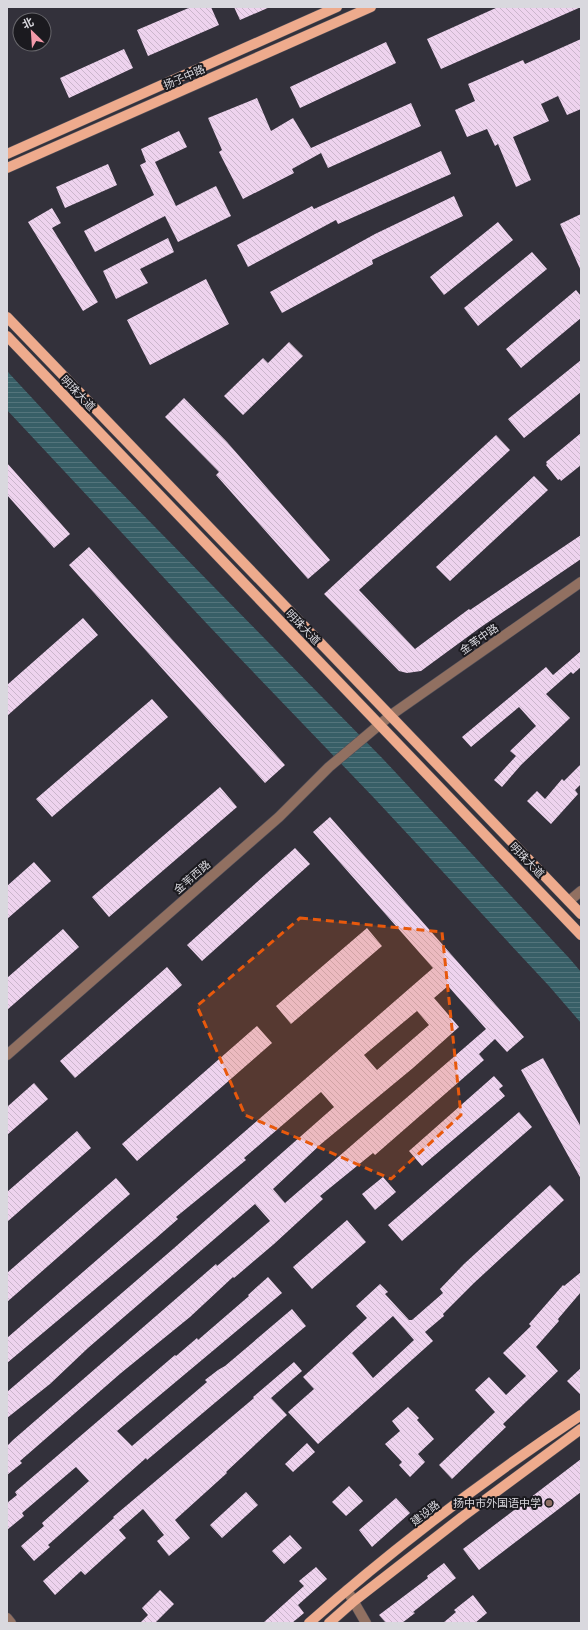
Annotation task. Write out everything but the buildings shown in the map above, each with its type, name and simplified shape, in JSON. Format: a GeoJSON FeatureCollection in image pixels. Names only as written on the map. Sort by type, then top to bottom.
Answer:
{"type":"FeatureCollection","features":[{"type":"Feature","properties":{"kind":"main road","name":"扬子中路"},"geometry":{"type":"LineString","coordinates":[[7,154],[337,7]]}},
{"type":"Feature","properties":{"kind":"main road","name":"扬子中路"},"geometry":{"type":"LineString","coordinates":[[7,168],[371,7]]}},
{"type":"Feature","properties":{"kind":"main road","name":"明珠大道"},"geometry":{"type":"LineString","coordinates":[[7,317],[581,914]]}},
{"type":"Feature","properties":{"kind":"main road","name":"明珠大道"},"geometry":{"type":"LineString","coordinates":[[7,336],[581,935]]}},
{"type":"Feature","properties":{"kind":"main road","name":"建设路"},"geometry":{"type":"LineString","coordinates":[[309,1623],[347,1590],[452,1507],[581,1415]]}},
{"type":"Feature","properties":{"kind":"main road"},"geometry":{"type":"LineString","coordinates":[[329,1623],[354,1601],[462,1517],[581,1430]]}},
{"type":"Feature","properties":{"kind":"street","name":"金苇中路"},"geometry":{"type":"LineString","coordinates":[[391,715],[581,582]]}},
{"type":"Feature","properties":{"kind":"street","name":"金苇西路"},"geometry":{"type":"LineString","coordinates":[[7,1055],[279,817],[330,767],[369,732],[391,715]]}},
{"type":"Feature","properties":{"kind":"street"},"geometry":{"type":"LineString","coordinates":[[569,901],[581,891]]}},
{"type":"Feature","properties":{"kind":"street"},"geometry":{"type":"LineString","coordinates":[[347,1590],[366,1623]]}},
{"type":"Feature","properties":{"kind":"street"},"geometry":{"type":"LineString","coordinates":[[7,1618],[11,1623]]}},
{"type":"Feature","properties":{"kind":"highlighted area"},"geometry":{"type":"Polygon","coordinates":[[[300,918],[442,932],[461,1115],[391,1179],[245,1115],[197,1006],[300,918]]]}},
{"type":"Feature","properties":{"kind":"water"},"geometry":{"type":"Polygon","coordinates":[[[7,371],[97,468],[383,759],[570,959],[581,972],[581,1023],[549,986],[375,799],[209,626],[7,410],[7,371]]]}},
{"type":"Feature","properties":{"kind":"place","name":"扬中市外国语中学"},"geometry":{"type":"Point","coordinates":[549,1503]}}]}
